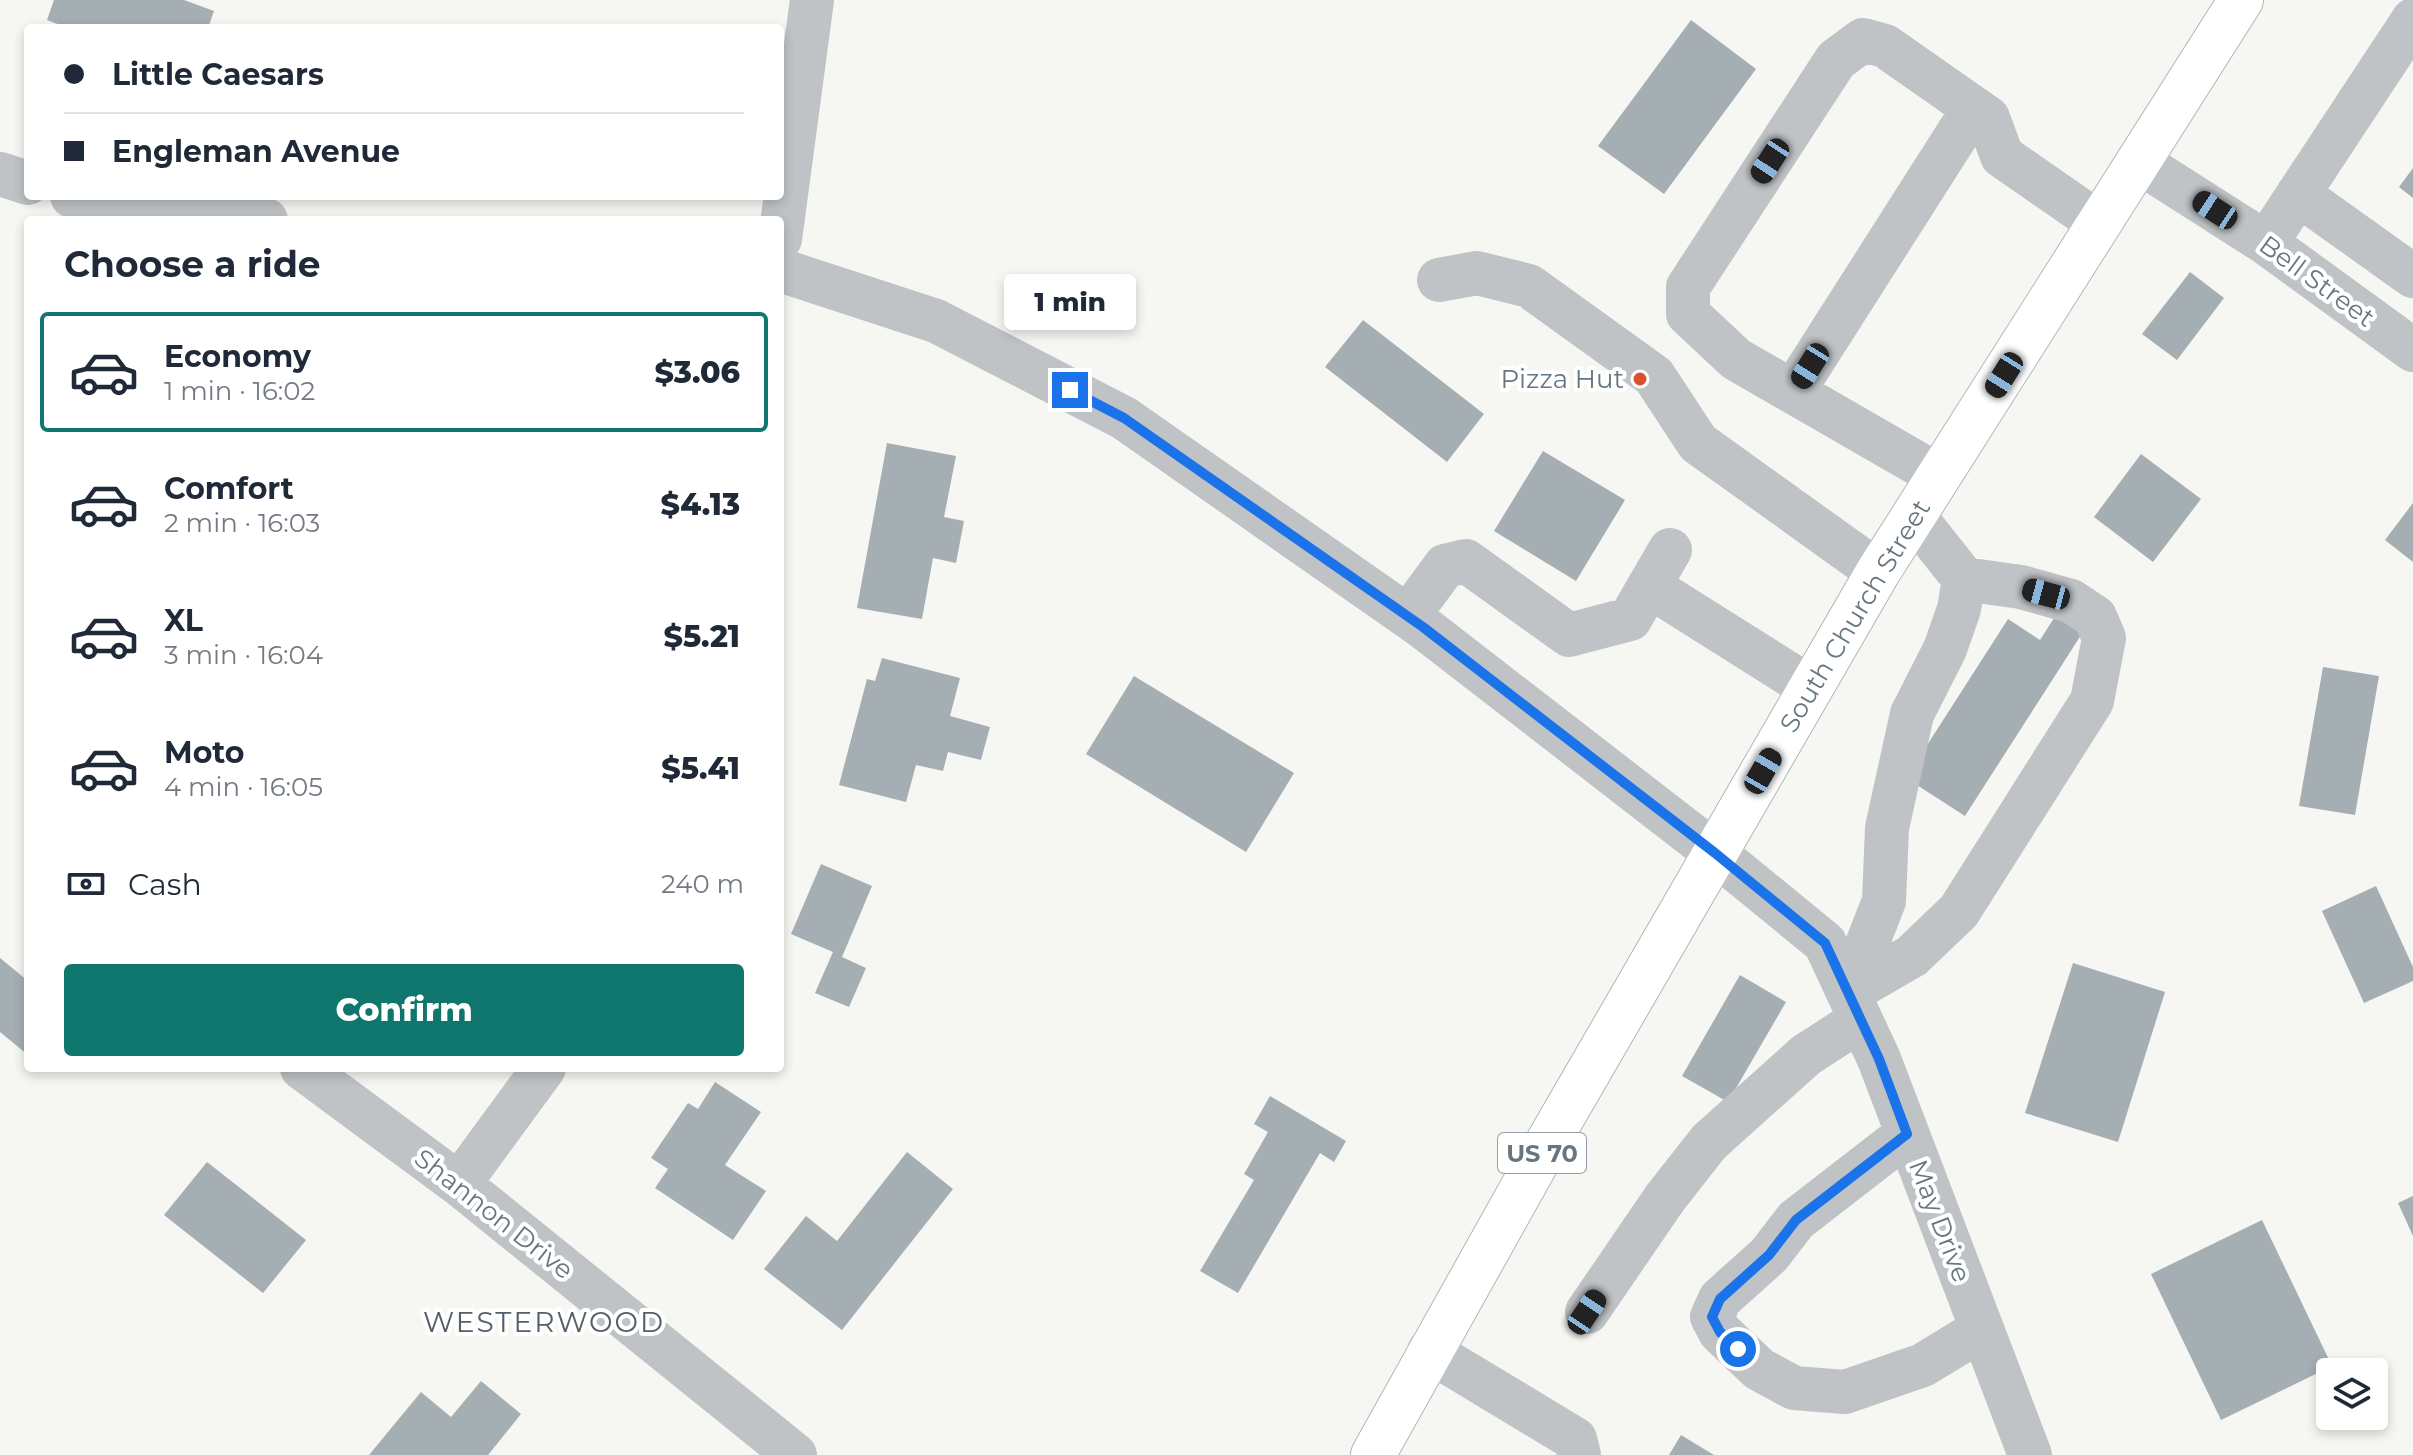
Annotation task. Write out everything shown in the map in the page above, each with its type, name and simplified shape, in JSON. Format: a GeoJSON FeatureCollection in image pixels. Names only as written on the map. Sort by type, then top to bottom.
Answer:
{"type":"FeatureCollection","features":[{"type":"Feature","properties":{"kind":"main road","name":"South Church Street"},"geometry":{"type":"LineString","coordinates":[[1373,1455],[1429,1351],[1878,572],[2241,0]]}},
{"type":"Feature","properties":{"kind":"street"},"geometry":{"type":"LineString","coordinates":[[783,216],[812,0]]}},
{"type":"Feature","properties":{"kind":"street"},"geometry":{"type":"LineString","coordinates":[[2266,243],[2413,20]]}},
{"type":"Feature","properties":{"kind":"street"},"geometry":{"type":"LineString","coordinates":[[1939,476],[1736,359],[1688,314],[1688,287],[1836,60],[1863,40],[1885,46],[1988,118],[2002,156],[2100,224]]}},
{"type":"Feature","properties":{"kind":"street"},"geometry":{"type":"LineString","coordinates":[[1793,392],[1974,108]]}},
{"type":"Feature","properties":{"kind":"street","name":"Bell Street"},"geometry":{"type":"LineString","coordinates":[[2139,162],[2266,243],[2413,350]]}},
{"type":"Feature","properties":{"kind":"street"},"geometry":{"type":"LineString","coordinates":[[0,174],[24,182]]}},
{"type":"Feature","properties":{"kind":"street"},"geometry":{"type":"LineString","coordinates":[[2298,194],[2413,276]]}},
{"type":"Feature","properties":{"kind":"street"},"geometry":{"type":"LineString","coordinates":[[97,200],[205,216]]}},
{"type":"Feature","properties":{"kind":"street","name":"May Drive"},"geometry":{"type":"LineString","coordinates":[[784,271],[936,321],[1124,418],[1408,616],[1715,853],[1825,943],[1879,1059],[2030,1455]]}},
{"type":"Feature","properties":{"kind":"street"},"geometry":{"type":"LineString","coordinates":[[1439,280],[1477,273],[1529,286],[1654,376],[1698,443],[1878,572]]}},
{"type":"Feature","properties":{"kind":"street"},"geometry":{"type":"LineString","coordinates":[[1587,1312],[1665,1198],[1709,1142],[1959,911],[2092,701],[2104,638],[2095,617],[2071,601],[2021,587],[1964,579],[1914,516]]}},
{"type":"Feature","properties":{"kind":"street"},"geometry":{"type":"LineString","coordinates":[[1408,616],[1445,566],[1466,561],[1569,635],[1630,619],[1660,568],[1811,688]]}},
{"type":"Feature","properties":{"kind":"street"},"geometry":{"type":"LineString","coordinates":[[1854,1007],[1884,901],[1887,828],[1912,714],[1945,649],[1959,609],[1964,579]]}},
{"type":"Feature","properties":{"kind":"street","name":"Shannon Drive"},"geometry":{"type":"LineString","coordinates":[[307,1072],[459,1184],[795,1455]]}},
{"type":"Feature","properties":{"kind":"street"},"geometry":{"type":"LineString","coordinates":[[459,1184],[541,1072]]}},
{"type":"Feature","properties":{"kind":"street"},"geometry":{"type":"LineString","coordinates":[[1907,1134],[1796,1220],[1769,1255],[1720,1299],[1712,1317],[1720,1332],[1759,1369],[1794,1388],[1845,1392],[1923,1365],[1982,1329]]}},
{"type":"Feature","properties":{"kind":"street"},"geometry":{"type":"LineString","coordinates":[[1429,1351],[1575,1439],[1579,1455]]}},
{"type":"Feature","properties":{"kind":"building"},"geometry":{"type":"Polygon","coordinates":[[[54,0],[184,0],[214,11],[209,24],[58,24],[47,20],[54,0]]]}},
{"type":"Feature","properties":{"kind":"building"},"geometry":{"type":"Polygon","coordinates":[[[1691,20],[1756,69],[1664,194],[1598,146],[1691,20]]]}},
{"type":"Feature","properties":{"kind":"building"},"geometry":{"type":"Polygon","coordinates":[[[2413,168],[2413,198],[2399,187],[2413,168]]]}},
{"type":"Feature","properties":{"kind":"building"},"geometry":{"type":"Polygon","coordinates":[[[2190,272],[2224,298],[2177,360],[2142,334],[2190,272]]]}},
{"type":"Feature","properties":{"kind":"building"},"geometry":{"type":"Polygon","coordinates":[[[1363,320],[1484,414],[1447,462],[1325,367],[1363,320]]]}},
{"type":"Feature","properties":{"kind":"building"},"geometry":{"type":"Polygon","coordinates":[[[887,443],[956,456],[944,517],[964,521],[956,563],[933,558],[922,619],[857,608],[887,443]]]}},
{"type":"Feature","properties":{"kind":"building"},"geometry":{"type":"Polygon","coordinates":[[[1543,451],[1625,500],[1576,581],[1494,531],[1543,451]]]}},
{"type":"Feature","properties":{"kind":"building"},"geometry":{"type":"Polygon","coordinates":[[[2141,454],[2201,499],[2153,562],[2094,517],[2141,454]]]}},
{"type":"Feature","properties":{"kind":"building"},"geometry":{"type":"Polygon","coordinates":[[[2413,503],[2413,562],[2385,540],[2413,503]]]}},
{"type":"Feature","properties":{"kind":"building"},"geometry":{"type":"Polygon","coordinates":[[[2056,615],[2083,632],[1965,816],[1906,778],[2008,619],[2040,640],[2056,615]]]}},
{"type":"Feature","properties":{"kind":"building"},"geometry":{"type":"Polygon","coordinates":[[[882,658],[960,678],[950,716],[990,727],[981,760],[948,752],[943,771],[916,765],[906,802],[839,785],[867,679],[875,681],[882,658]]]}},
{"type":"Feature","properties":{"kind":"building"},"geometry":{"type":"Polygon","coordinates":[[[2323,667],[2379,676],[2355,815],[2299,806],[2323,667]]]}},
{"type":"Feature","properties":{"kind":"building"},"geometry":{"type":"Polygon","coordinates":[[[1134,676],[1294,773],[1246,852],[1086,754],[1134,676]]]}},
{"type":"Feature","properties":{"kind":"building"},"geometry":{"type":"Polygon","coordinates":[[[821,864],[872,886],[842,957],[866,968],[849,1007],[815,993],[833,952],[791,934],[821,864]]]}},
{"type":"Feature","properties":{"kind":"building"},"geometry":{"type":"Polygon","coordinates":[[[2376,886],[2413,967],[2413,981],[2364,1003],[2322,911],[2376,886]]]}},
{"type":"Feature","properties":{"kind":"building"},"geometry":{"type":"Polygon","coordinates":[[[0,958],[24,978],[24,1052],[0,1032],[0,958]]]}},
{"type":"Feature","properties":{"kind":"building"},"geometry":{"type":"Polygon","coordinates":[[[2073,963],[2165,992],[2118,1142],[2025,1113],[2073,963]]]}},
{"type":"Feature","properties":{"kind":"building"},"geometry":{"type":"Polygon","coordinates":[[[1740,975],[1786,1002],[1728,1102],[1682,1076],[1740,975]]]}},
{"type":"Feature","properties":{"kind":"building"},"geometry":{"type":"Polygon","coordinates":[[[715,1082],[761,1112],[725,1165],[766,1191],[733,1240],[655,1188],[668,1169],[651,1158],[688,1103],[698,1109],[715,1082]]]}},
{"type":"Feature","properties":{"kind":"building"},"geometry":{"type":"Polygon","coordinates":[[[1270,1096],[1346,1141],[1334,1162],[1320,1153],[1238,1293],[1200,1271],[1254,1180],[1244,1174],[1268,1132],[1254,1124],[1270,1096]]]}},
{"type":"Feature","properties":{"kind":"building"},"geometry":{"type":"Polygon","coordinates":[[[907,1152],[953,1189],[842,1330],[764,1269],[806,1216],[837,1241],[907,1152]]]}},
{"type":"Feature","properties":{"kind":"building"},"geometry":{"type":"Polygon","coordinates":[[[207,1162],[306,1240],[263,1293],[164,1215],[207,1162]]]}},
{"type":"Feature","properties":{"kind":"building"},"geometry":{"type":"Polygon","coordinates":[[[2413,1196],[2413,1236],[2398,1203],[2413,1196]]]}},
{"type":"Feature","properties":{"kind":"building"},"geometry":{"type":"Polygon","coordinates":[[[2262,1220],[2328,1358],[2316,1358],[2316,1374],[2221,1420],[2151,1274],[2262,1220]]]}},
{"type":"Feature","properties":{"kind":"building"},"geometry":{"type":"Polygon","coordinates":[[[481,1381],[521,1414],[488,1455],[369,1455],[421,1392],[451,1417],[481,1381]]]}},
{"type":"Feature","properties":{"kind":"building"},"geometry":{"type":"Polygon","coordinates":[[[1681,1435],[1714,1455],[1669,1455],[1681,1435]]]}},
{"type":"Feature","properties":{"kind":"place","name":"Pizza Hut"},"geometry":{"type":"Point","coordinates":[1640,379]}},
{"type":"Feature","properties":{"kind":"district","name":"WESTERWOOD"},"geometry":{"type":"Point","coordinates":[544,1322]}},
{"type":"Feature","properties":{"kind":"route"},"geometry":{"type":"LineString","coordinates":[[1070,390],[1124,418],[1423,627],[1715,853],[1825,943],[1879,1059],[1907,1134],[1796,1220],[1769,1255],[1720,1299],[1712,1317],[1720,1332],[1738,1349]]}}]}
